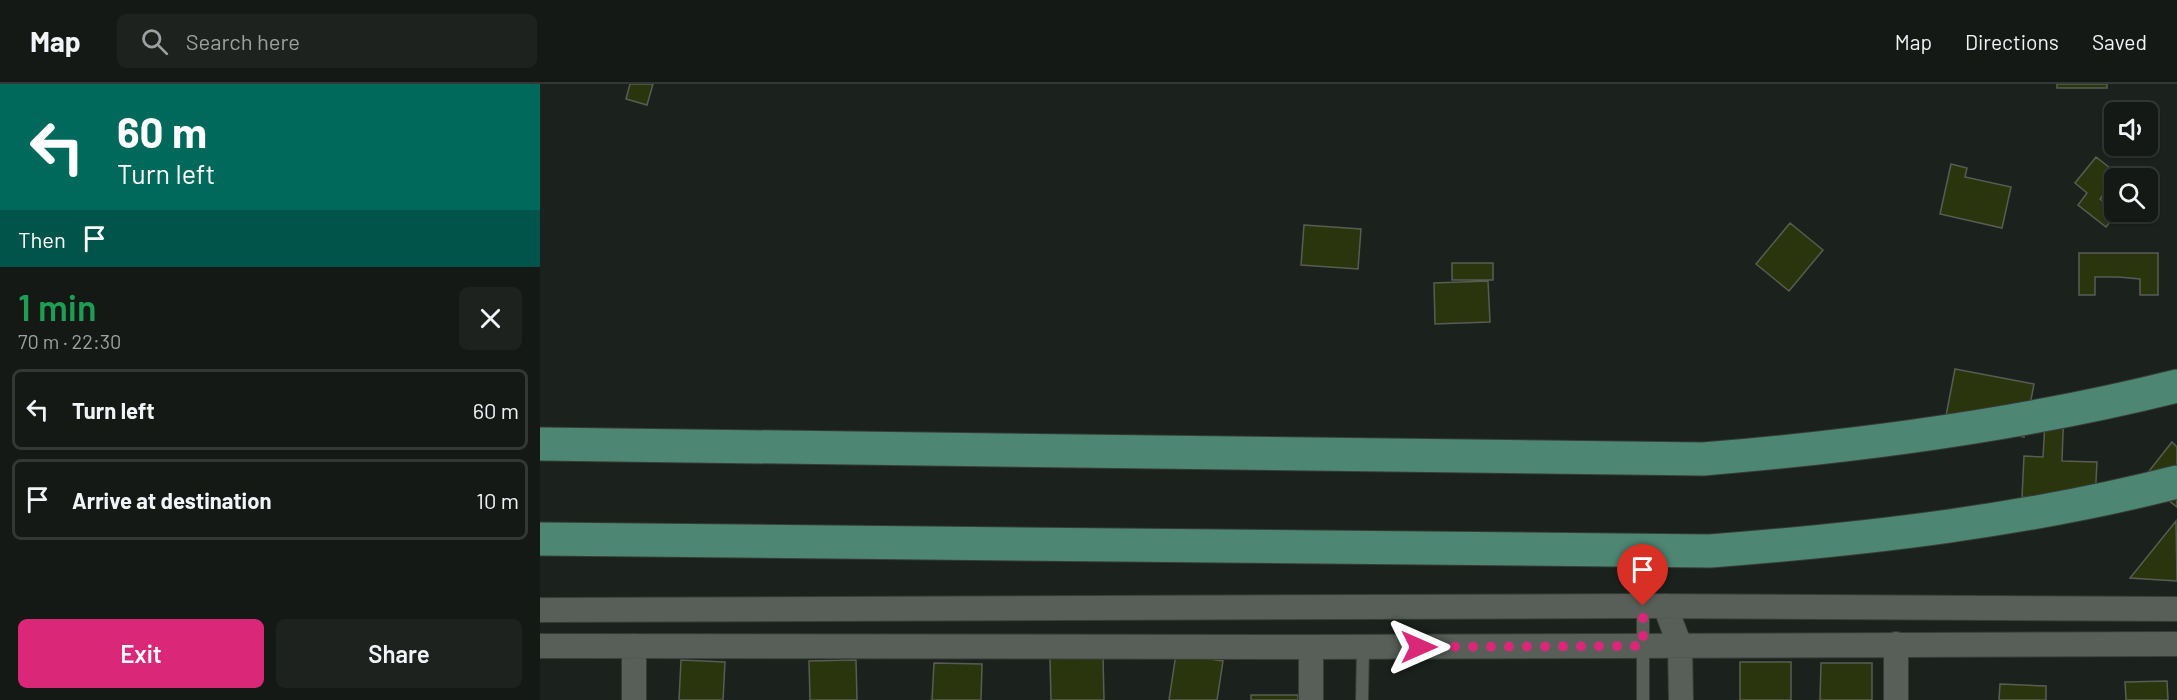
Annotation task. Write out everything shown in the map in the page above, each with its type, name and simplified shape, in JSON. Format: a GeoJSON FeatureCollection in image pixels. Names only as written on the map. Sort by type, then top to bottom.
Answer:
{"type":"FeatureCollection","features":[{"type":"Feature","properties":{"kind":"main road"},"geometry":{"type":"LineString","coordinates":[[540,444],[1703,459],[1861,444],[1973,428],[2062,412],[2177,386]]}},
{"type":"Feature","properties":{"kind":"main road"},"geometry":{"type":"LineString","coordinates":[[540,539],[1710,551],[1802,544],[1988,520],[2177,482]]}},
{"type":"Feature","properties":{"kind":"street"},"geometry":{"type":"LineString","coordinates":[[1654,606],[1680,646],[1681,700]]}},
{"type":"Feature","properties":{"kind":"street"},"geometry":{"type":"LineString","coordinates":[[540,610],[1654,606],[2177,609]]}},
{"type":"Feature","properties":{"kind":"street"},"geometry":{"type":"LineString","coordinates":[[1369,647],[1376,607]]}},
{"type":"Feature","properties":{"kind":"street"},"geometry":{"type":"LineString","coordinates":[[1896,644],[1896,700]]}},
{"type":"Feature","properties":{"kind":"street"},"geometry":{"type":"LineString","coordinates":[[540,646],[1369,647],[2177,644]]}},
{"type":"Feature","properties":{"kind":"street"},"geometry":{"type":"LineString","coordinates":[[634,646],[634,700]]}},
{"type":"Feature","properties":{"kind":"street"},"geometry":{"type":"LineString","coordinates":[[1311,647],[1311,700]]}},
{"type":"Feature","properties":{"kind":"lane"},"geometry":{"type":"LineString","coordinates":[[1642,700],[1643,646],[1654,606]]}},
{"type":"Feature","properties":{"kind":"lane"},"geometry":{"type":"LineString","coordinates":[[1362,700],[1369,647]]}},
{"type":"Feature","properties":{"kind":"building"},"geometry":{"type":"Polygon","coordinates":[[[630,84],[653,84],[647,105],[626,99],[630,84]]]}},
{"type":"Feature","properties":{"kind":"building"},"geometry":{"type":"Polygon","coordinates":[[[2057,84],[2107,84],[2107,88],[2057,88],[2057,84]]]}},
{"type":"Feature","properties":{"kind":"building"},"geometry":{"type":"Polygon","coordinates":[[[2096,157],[2110,168],[2104,168],[2104,194],[2100,199],[2104,202],[2104,222],[2110,222],[2106,227],[2078,205],[2087,193],[2075,183],[2096,157]]]}},
{"type":"Feature","properties":{"kind":"building"},"geometry":{"type":"Polygon","coordinates":[[[1951,164],[1967,168],[1965,177],[2011,187],[2002,228],[1940,214],[1951,164]]]}},
{"type":"Feature","properties":{"kind":"building"},"geometry":{"type":"Polygon","coordinates":[[[1790,223],[1823,250],[1789,291],[1756,264],[1790,223]]]}},
{"type":"Feature","properties":{"kind":"building"},"geometry":{"type":"Polygon","coordinates":[[[1304,225],[1361,229],[1358,269],[1301,265],[1304,225]]]}},
{"type":"Feature","properties":{"kind":"building"},"geometry":{"type":"Polygon","coordinates":[[[2079,253],[2158,253],[2158,295],[2140,295],[2140,279],[2095,277],[2095,295],[2079,295],[2079,253]]]}},
{"type":"Feature","properties":{"kind":"building"},"geometry":{"type":"Polygon","coordinates":[[[1452,263],[1493,263],[1493,280],[1452,280],[1452,263]]]}},
{"type":"Feature","properties":{"kind":"building"},"geometry":{"type":"Polygon","coordinates":[[[1488,281],[1490,322],[1435,324],[1434,283],[1488,281]]]}},
{"type":"Feature","properties":{"kind":"building"},"geometry":{"type":"Polygon","coordinates":[[[1955,369],[2034,384],[2024,437],[1945,421],[1955,369]]]}},
{"type":"Feature","properties":{"kind":"building"},"geometry":{"type":"Polygon","coordinates":[[[2046,406],[2064,407],[2062,461],[2097,462],[2095,500],[2022,497],[2024,456],[2043,457],[2046,406]]]}},
{"type":"Feature","properties":{"kind":"building"},"geometry":{"type":"Polygon","coordinates":[[[2172,442],[2177,447],[2177,507],[2142,480],[2172,442]]]}},
{"type":"Feature","properties":{"kind":"building"},"geometry":{"type":"Polygon","coordinates":[[[2176,521],[2177,581],[2130,578],[2176,521]]]}},
{"type":"Feature","properties":{"kind":"building"},"geometry":{"type":"Polygon","coordinates":[[[1176,654],[1223,661],[1217,700],[1169,700],[1176,654]]]}},
{"type":"Feature","properties":{"kind":"building"},"geometry":{"type":"Polygon","coordinates":[[[1103,656],[1104,700],[1051,700],[1050,658],[1103,656]]]}},
{"type":"Feature","properties":{"kind":"building"},"geometry":{"type":"Polygon","coordinates":[[[681,660],[725,662],[723,700],[679,700],[681,660]]]}},
{"type":"Feature","properties":{"kind":"building"},"geometry":{"type":"Polygon","coordinates":[[[856,660],[857,700],[810,700],[809,661],[856,660]]]}},
{"type":"Feature","properties":{"kind":"building"},"geometry":{"type":"Polygon","coordinates":[[[1740,662],[1791,662],[1791,700],[1740,700],[1740,662]]]}},
{"type":"Feature","properties":{"kind":"building"},"geometry":{"type":"Polygon","coordinates":[[[934,663],[982,664],[981,700],[932,700],[934,663]]]}},
{"type":"Feature","properties":{"kind":"building"},"geometry":{"type":"Polygon","coordinates":[[[1821,663],[1872,663],[1872,700],[1820,700],[1821,663]]]}},
{"type":"Feature","properties":{"kind":"building"},"geometry":{"type":"Polygon","coordinates":[[[2167,681],[2168,700],[2126,700],[2125,682],[2167,681]]]}},
{"type":"Feature","properties":{"kind":"building"},"geometry":{"type":"Polygon","coordinates":[[[2000,684],[2046,686],[2046,700],[1999,700],[2000,684]]]}},
{"type":"Feature","properties":{"kind":"building"},"geometry":{"type":"Polygon","coordinates":[[[1251,695],[1298,695],[1298,700],[1251,700],[1251,695]]]}},
{"type":"Feature","properties":{"kind":"route"},"geometry":{"type":"LineString","coordinates":[[1419,647],[1643,646],[1643,606]]}}]}
